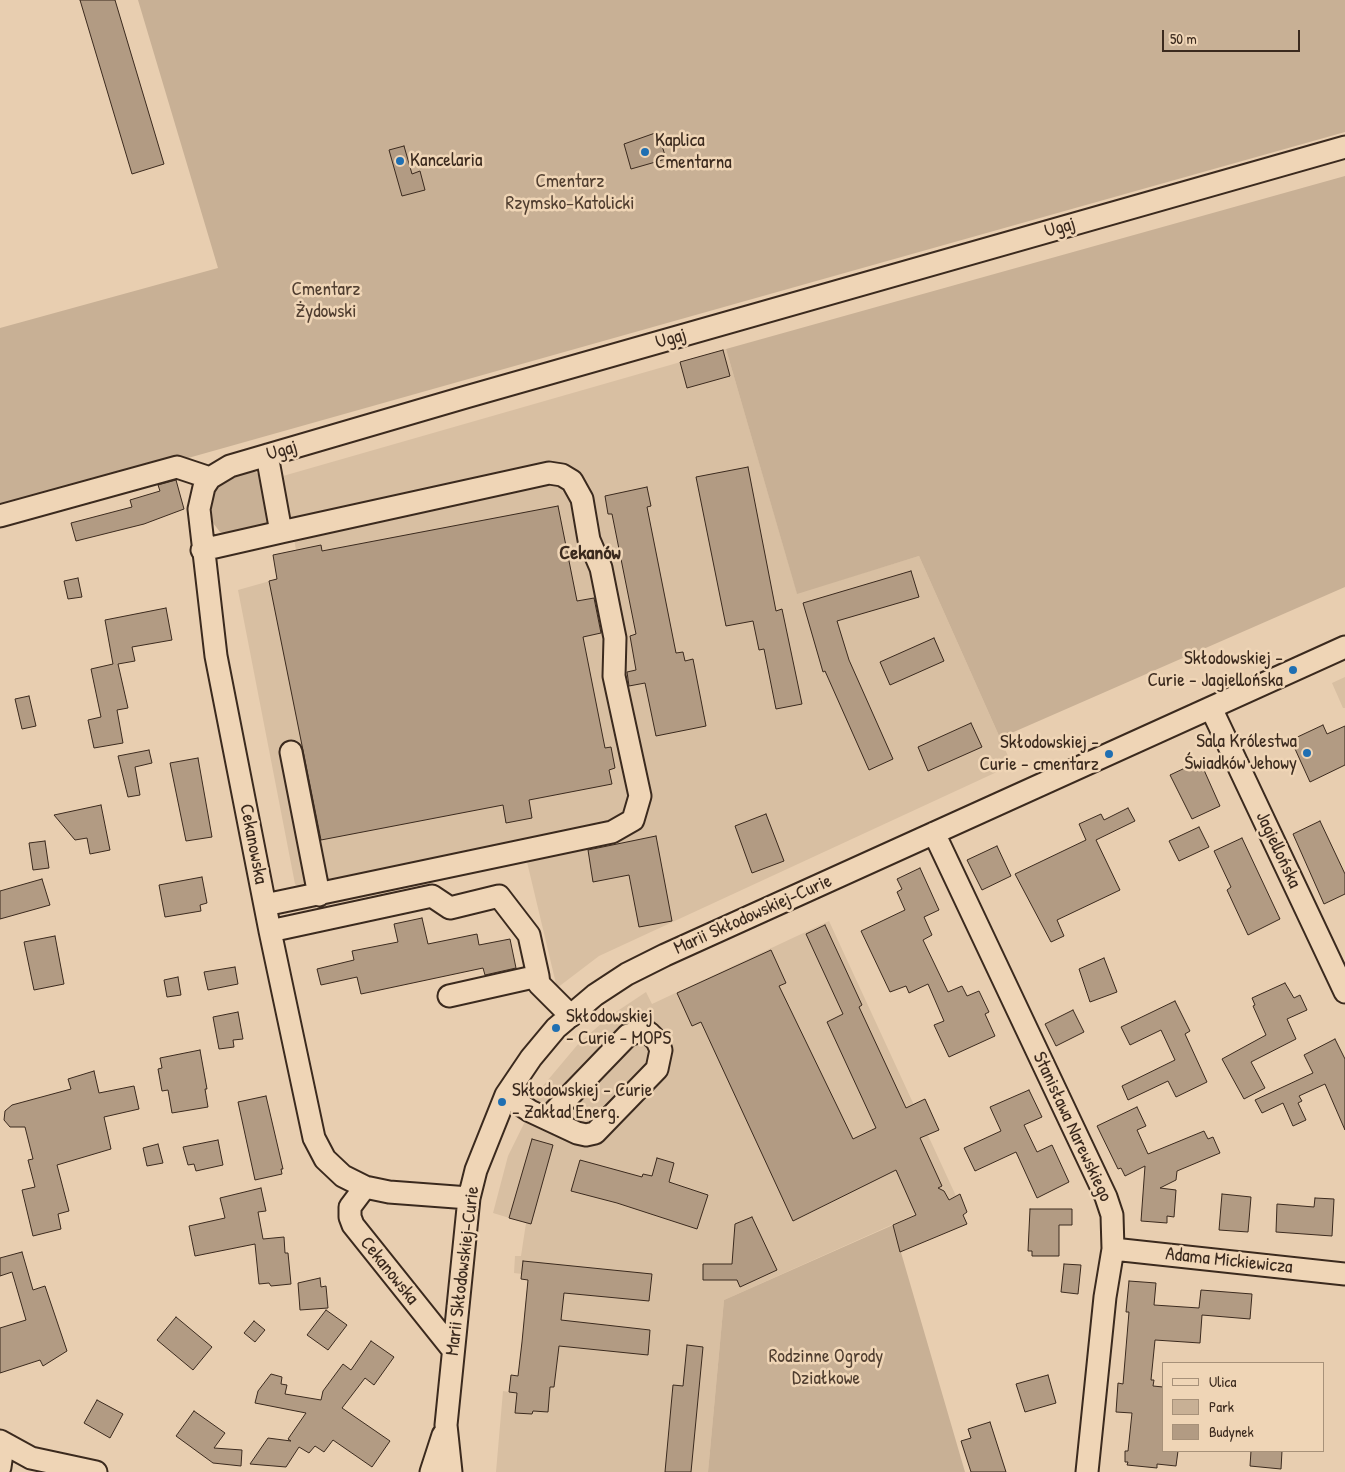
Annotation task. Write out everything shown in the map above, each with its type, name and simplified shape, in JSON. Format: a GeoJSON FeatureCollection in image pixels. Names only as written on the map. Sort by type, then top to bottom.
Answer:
{"type":"FeatureCollection","features":[{"type":"Feature","properties":{"kind":"street","name":"Ugaj"},"geometry":{"type":"LineString","coordinates":[[210,478],[230,466],[267,455],[1345,148]]}},
{"type":"Feature","properties":{"kind":"street"},"geometry":{"type":"LineString","coordinates":[[267,455],[281,532]]}},
{"type":"Feature","properties":{"kind":"street"},"geometry":{"type":"LineString","coordinates":[[0,516],[177,466],[210,478]]}},
{"type":"Feature","properties":{"kind":"street"},"geometry":{"type":"LineString","coordinates":[[202,550],[549,473],[562,475],[572,482],[582,499],[589,540],[601,568],[615,638],[614,676],[640,796],[633,820],[612,832],[265,905]]}},
{"type":"Feature","properties":{"kind":"street","name":"Cekanowska"},"geometry":{"type":"LineString","coordinates":[[210,478],[200,498],[202,550],[216,656],[270,931],[314,1138],[325,1159],[343,1176],[365,1187],[389,1192],[469,1198]]}},
{"type":"Feature","properties":{"kind":"street","name":"Marii Skłodowskiej-Curie"},"geometry":{"type":"LineString","coordinates":[[450,1472],[446,1425],[469,1198],[476,1170],[506,1095],[531,1058],[556,1028],[595,995],[627,974],[1345,647]]}},
{"type":"Feature","properties":{"kind":"street","name":"Jagiellońska"},"geometry":{"type":"LineString","coordinates":[[1211,708],[1345,992]]}},
{"type":"Feature","properties":{"kind":"street"},"geometry":{"type":"LineString","coordinates":[[292,752],[319,895]]}},
{"type":"Feature","properties":{"kind":"street","name":"Stanisława Narewskiego"},"geometry":{"type":"LineString","coordinates":[[934,833],[1106,1197],[1112,1215],[1113,1249],[1104,1297],[1087,1472]]}},
{"type":"Feature","properties":{"kind":"street"},"geometry":{"type":"LineString","coordinates":[[270,931],[432,896],[450,908],[499,896],[529,936],[539,984],[571,1016]]}},
{"type":"Feature","properties":{"kind":"street"},"geometry":{"type":"LineString","coordinates":[[449,996],[538,976]]}},
{"type":"Feature","properties":{"kind":"street"},"geometry":{"type":"LineString","coordinates":[[506,1095],[530,1110],[577,1133],[586,1135],[595,1132],[657,1069],[661,1050],[657,1041],[649,1033],[638,1032],[628,1034],[548,1118]]}},
{"type":"Feature","properties":{"kind":"street","name":"Cekanowska"},"geometry":{"type":"LineString","coordinates":[[365,1187],[350,1207],[350,1217],[353,1225],[453,1350]]}},
{"type":"Feature","properties":{"kind":"street","name":"Adama Mickiewicza"},"geometry":{"type":"LineString","coordinates":[[1113,1249],[1345,1274]]}},
{"type":"Feature","properties":{"kind":"street","name":"Marii Skłodowskiej-Curie"},"geometry":{"type":"LineString","coordinates":[[431,1472],[446,1425]]}},
{"type":"Feature","properties":{"kind":"street"},"geometry":{"type":"LineString","coordinates":[[0,1441],[31,1458],[96,1472]]}},
{"type":"Feature","properties":{"kind":"street"},"geometry":{"type":"LineString","coordinates":[[0,1446],[2,1453],[0,1468],[11,1472]]}},
{"type":"Feature","properties":{"kind":"shaded area"},"geometry":{"type":"Polygon","coordinates":[[[726,349],[797,593],[919,556],[1012,765],[599,956],[557,988],[527,862],[301,911],[305,904],[303,890],[295,884],[238,590],[277,579],[273,555],[296,550],[283,476],[726,349]]]}},
{"type":"Feature","properties":{"kind":"shaded area"},"geometry":{"type":"Polygon","coordinates":[[[1345,677],[1345,708],[1343,708],[1332,683],[1345,677]]]}},
{"type":"Feature","properties":{"kind":"shaded area"},"geometry":{"type":"Polygon","coordinates":[[[829,921],[956,1196],[724,1300],[708,1472],[496,1472],[503,1391],[509,1392],[518,1376],[527,1317],[524,1317],[528,1280],[521,1279],[522,1274],[514,1273],[515,1256],[521,1256],[526,1223],[493,1213],[508,1156],[542,1087],[579,1043],[610,1016],[646,992],[652,1004],[829,921]]]}},
{"type":"Feature","properties":{"kind":"green space","name":"Cmentarz Rzymsko–Katolicki"},"geometry":{"type":"Polygon","coordinates":[[[138,0],[1345,0],[1345,132],[0,511],[0,328],[218,268],[138,0]]]}},
{"type":"Feature","properties":{"kind":"green space"},"geometry":{"type":"Polygon","coordinates":[[[1345,176],[1345,587],[1000,738],[919,556],[797,594],[726,349],[1345,176]]]}},
{"type":"Feature","properties":{"kind":"green space"},"geometry":{"type":"Polygon","coordinates":[[[247,471],[256,472],[261,477],[269,523],[228,534],[220,532],[210,519],[209,498],[221,481],[247,471]]]}},
{"type":"Feature","properties":{"kind":"green space","name":"Rodzinne Ogrody Działkowe"},"geometry":{"type":"Polygon","coordinates":[[[893,1225],[965,1472],[708,1472],[724,1300],[893,1225]]]}},
{"type":"Feature","properties":{"kind":"building"},"geometry":{"type":"Polygon","coordinates":[[[80,0],[115,0],[164,164],[132,174],[80,0]]]}},
{"type":"Feature","properties":{"kind":"building","name":"Kaplica Cmentarna"},"geometry":{"type":"Polygon","coordinates":[[[658,132],[666,159],[631,169],[624,144],[658,132]]]}},
{"type":"Feature","properties":{"kind":"building","name":"Kancelaria"},"geometry":{"type":"Polygon","coordinates":[[[404,146],[412,174],[420,171],[425,190],[402,196],[389,150],[404,146]]]}},
{"type":"Feature","properties":{"kind":"building"},"geometry":{"type":"Polygon","coordinates":[[[723,350],[730,376],[687,388],[680,362],[723,350]]]}},
{"type":"Feature","properties":{"kind":"building"},"geometry":{"type":"Polygon","coordinates":[[[748,467],[776,611],[782,609],[802,704],[776,709],[764,649],[759,650],[753,621],[726,626],[696,477],[748,467]]]}},
{"type":"Feature","properties":{"kind":"building"},"geometry":{"type":"Polygon","coordinates":[[[176,480],[184,509],[144,524],[76,541],[71,523],[132,507],[130,500],[160,491],[158,485],[176,480]]]}},
{"type":"Feature","properties":{"kind":"building"},"geometry":{"type":"Polygon","coordinates":[[[647,487],[651,506],[647,507],[676,653],[683,652],[685,661],[693,659],[706,726],[656,736],[645,683],[629,686],[627,672],[636,670],[630,636],[636,634],[612,514],[608,514],[605,496],[647,487]]]}},
{"type":"Feature","properties":{"kind":"building"},"geometry":{"type":"Polygon","coordinates":[[[558,506],[577,601],[594,598],[601,633],[583,637],[605,748],[611,747],[615,768],[609,770],[612,784],[529,800],[532,818],[506,823],[503,805],[321,840],[269,581],[277,579],[273,555],[321,545],[322,551],[558,506]]]}},
{"type":"Feature","properties":{"kind":"building"},"geometry":{"type":"Polygon","coordinates":[[[911,571],[919,597],[837,621],[849,660],[893,759],[869,770],[825,671],[823,672],[803,603],[911,571]]]}},
{"type":"Feature","properties":{"kind":"building"},"geometry":{"type":"Polygon","coordinates":[[[78,578],[82,597],[68,599],[64,581],[78,578]]]}},
{"type":"Feature","properties":{"kind":"building"},"geometry":{"type":"Polygon","coordinates":[[[166,608],[172,640],[132,647],[135,661],[118,664],[128,708],[117,710],[123,743],[94,748],[88,720],[101,717],[91,669],[113,664],[105,620],[166,608]]]}},
{"type":"Feature","properties":{"kind":"building"},"geometry":{"type":"Polygon","coordinates":[[[934,638],[944,661],[890,685],[880,662],[934,638]]]}},
{"type":"Feature","properties":{"kind":"building"},"geometry":{"type":"Polygon","coordinates":[[[29,696],[36,726],[22,729],[15,699],[29,696]]]}},
{"type":"Feature","properties":{"kind":"building"},"geometry":{"type":"Polygon","coordinates":[[[971,723],[982,747],[928,771],[918,747],[971,723]]]}},
{"type":"Feature","properties":{"kind":"building"},"geometry":{"type":"Polygon","coordinates":[[[1323,725],[1327,734],[1345,726],[1345,765],[1310,782],[1291,740],[1323,725]]]}},
{"type":"Feature","properties":{"kind":"building"},"geometry":{"type":"Polygon","coordinates":[[[149,750],[152,763],[135,767],[140,795],[128,797],[118,756],[149,750]]]}},
{"type":"Feature","properties":{"kind":"building"},"geometry":{"type":"Polygon","coordinates":[[[198,758],[212,837],[186,841],[170,763],[198,758]]]}},
{"type":"Feature","properties":{"kind":"building"},"geometry":{"type":"Polygon","coordinates":[[[1200,761],[1220,806],[1192,819],[1170,775],[1200,761]]]}},
{"type":"Feature","properties":{"kind":"building"},"geometry":{"type":"Polygon","coordinates":[[[101,805],[110,850],[90,854],[87,838],[75,840],[54,815],[101,805]]]}},
{"type":"Feature","properties":{"kind":"building"},"geometry":{"type":"Polygon","coordinates":[[[1128,808],[1135,821],[1096,840],[1120,890],[1057,920],[1064,936],[1051,942],[1015,874],[1086,840],[1079,824],[1101,814],[1104,820],[1128,808]]]}},
{"type":"Feature","properties":{"kind":"building"},"geometry":{"type":"Polygon","coordinates":[[[766,814],[784,861],[752,873],[735,826],[766,814]]]}},
{"type":"Feature","properties":{"kind":"building"},"geometry":{"type":"Polygon","coordinates":[[[1320,821],[1345,874],[1345,894],[1324,904],[1293,834],[1320,821]]]}},
{"type":"Feature","properties":{"kind":"building"},"geometry":{"type":"Polygon","coordinates":[[[1199,827],[1209,847],[1179,861],[1169,841],[1199,827]]]}},
{"type":"Feature","properties":{"kind":"building"},"geometry":{"type":"Polygon","coordinates":[[[656,836],[672,921],[639,927],[629,875],[593,882],[588,850],[656,836]]]}},
{"type":"Feature","properties":{"kind":"building"},"geometry":{"type":"Polygon","coordinates":[[[1242,838],[1280,919],[1248,935],[1227,890],[1231,887],[1214,851],[1242,838]]]}},
{"type":"Feature","properties":{"kind":"building"},"geometry":{"type":"Polygon","coordinates":[[[45,841],[49,868],[33,870],[29,843],[45,841]]]}},
{"type":"Feature","properties":{"kind":"building"},"geometry":{"type":"Polygon","coordinates":[[[997,846],[1011,876],[982,890],[967,860],[997,846]]]}},
{"type":"Feature","properties":{"kind":"building"},"geometry":{"type":"Polygon","coordinates":[[[920,868],[939,910],[924,917],[932,935],[923,940],[948,992],[962,986],[967,996],[979,991],[989,1012],[985,1014],[995,1036],[949,1057],[934,1025],[944,1021],[928,984],[909,993],[906,986],[890,992],[861,931],[905,910],[897,892],[902,889],[897,879],[920,868]]]}},
{"type":"Feature","properties":{"kind":"building"},"geometry":{"type":"Polygon","coordinates":[[[202,877],[207,903],[200,905],[201,911],[165,917],[159,885],[202,877]]]}},
{"type":"Feature","properties":{"kind":"building"},"geometry":{"type":"Polygon","coordinates":[[[42,879],[50,905],[0,919],[0,891],[42,879]]]}},
{"type":"Feature","properties":{"kind":"building"},"geometry":{"type":"Polygon","coordinates":[[[422,918],[428,944],[477,934],[479,945],[510,939],[516,968],[485,975],[483,968],[361,994],[357,977],[321,985],[317,969],[354,960],[352,951],[398,942],[394,924],[422,918]]]}},
{"type":"Feature","properties":{"kind":"building"},"geometry":{"type":"Polygon","coordinates":[[[825,925],[862,1005],[859,1007],[906,1108],[925,1099],[939,1130],[920,1138],[942,1186],[938,1188],[944,1191],[949,1200],[960,1194],[967,1212],[963,1215],[967,1224],[900,1252],[893,1225],[916,1215],[896,1170],[793,1221],[701,1022],[692,1026],[677,993],[771,950],[786,983],[779,986],[853,1139],[876,1128],[827,1022],[843,1014],[806,934],[825,925]]]}},
{"type":"Feature","properties":{"kind":"building"},"geometry":{"type":"Polygon","coordinates":[[[55,936],[64,984],[34,990],[24,942],[55,936]]]}},
{"type":"Feature","properties":{"kind":"building"},"geometry":{"type":"Polygon","coordinates":[[[1104,958],[1117,992],[1090,1002],[1079,969],[1104,958]]]}},
{"type":"Feature","properties":{"kind":"building"},"geometry":{"type":"Polygon","coordinates":[[[235,967],[238,984],[208,990],[204,972],[235,967]]]}},
{"type":"Feature","properties":{"kind":"building"},"geometry":{"type":"Polygon","coordinates":[[[178,977],[181,995],[167,997],[164,980],[178,977]]]}},
{"type":"Feature","properties":{"kind":"building"},"geometry":{"type":"Polygon","coordinates":[[[1285,983],[1294,998],[1300,995],[1307,1010],[1287,1019],[1296,1039],[1251,1062],[1265,1088],[1244,1099],[1222,1059],[1266,1035],[1253,1006],[1255,1005],[1252,998],[1285,983]]]}},
{"type":"Feature","properties":{"kind":"building"},"geometry":{"type":"Polygon","coordinates":[[[1175,1001],[1190,1031],[1185,1034],[1207,1082],[1176,1097],[1168,1081],[1128,1100],[1122,1086],[1175,1060],[1161,1030],[1130,1045],[1121,1027],[1175,1001]]]}},
{"type":"Feature","properties":{"kind":"building"},"geometry":{"type":"Polygon","coordinates":[[[1073,1010],[1084,1032],[1056,1046],[1045,1024],[1073,1010]]]}},
{"type":"Feature","properties":{"kind":"building"},"geometry":{"type":"Polygon","coordinates":[[[238,1012],[243,1039],[233,1040],[234,1047],[219,1049],[213,1017],[238,1012]]]}},
{"type":"Feature","properties":{"kind":"building"},"geometry":{"type":"Polygon","coordinates":[[[1335,1039],[1345,1059],[1345,1130],[1325,1084],[1299,1096],[1302,1101],[1298,1103],[1306,1120],[1293,1126],[1283,1103],[1262,1113],[1255,1100],[1313,1073],[1304,1055],[1335,1039]]]}},
{"type":"Feature","properties":{"kind":"building"},"geometry":{"type":"Polygon","coordinates":[[[200,1050],[207,1089],[205,1089],[208,1107],[172,1113],[168,1090],[162,1091],[158,1069],[162,1068],[160,1058],[200,1050]]]}},
{"type":"Feature","properties":{"kind":"building"},"geometry":{"type":"Polygon","coordinates":[[[94,1071],[99,1093],[134,1086],[139,1109],[104,1117],[111,1149],[57,1165],[69,1211],[58,1214],[61,1229],[33,1236],[22,1190],[35,1187],[28,1160],[33,1159],[25,1127],[10,1127],[4,1120],[5,1111],[12,1105],[71,1089],[68,1079],[94,1071]]]}},
{"type":"Feature","properties":{"kind":"building"},"geometry":{"type":"Polygon","coordinates":[[[1029,1090],[1042,1117],[1024,1125],[1037,1152],[1052,1145],[1069,1182],[1037,1198],[1016,1152],[975,1171],[964,1148],[1001,1131],[990,1107],[1029,1090]]]}},
{"type":"Feature","properties":{"kind":"building"},"geometry":{"type":"Polygon","coordinates":[[[266,1096],[283,1169],[281,1169],[282,1174],[255,1180],[238,1102],[266,1096]]]}},
{"type":"Feature","properties":{"kind":"building"},"geometry":{"type":"Polygon","coordinates":[[[1137,1107],[1146,1126],[1137,1130],[1148,1154],[1204,1131],[1208,1139],[1213,1137],[1220,1153],[1177,1171],[1176,1180],[1160,1188],[1176,1190],[1174,1217],[1167,1216],[1167,1223],[1141,1221],[1145,1166],[1125,1176],[1121,1168],[1118,1169],[1097,1126],[1137,1107]]]}},
{"type":"Feature","properties":{"kind":"building"},"geometry":{"type":"Polygon","coordinates":[[[532,1139],[553,1145],[531,1224],[509,1218],[532,1139]]]}},
{"type":"Feature","properties":{"kind":"building"},"geometry":{"type":"Polygon","coordinates":[[[218,1140],[223,1165],[196,1171],[194,1164],[188,1165],[183,1147],[218,1140]]]}},
{"type":"Feature","properties":{"kind":"building"},"geometry":{"type":"Polygon","coordinates":[[[158,1144],[163,1163],[147,1166],[143,1148],[158,1144]]]}},
{"type":"Feature","properties":{"kind":"building"},"geometry":{"type":"Polygon","coordinates":[[[657,1158],[674,1163],[669,1182],[708,1195],[697,1229],[617,1203],[571,1191],[580,1160],[642,1177],[643,1174],[652,1176],[657,1158]]]}},
{"type":"Feature","properties":{"kind":"building"},"geometry":{"type":"Polygon","coordinates":[[[261,1188],[266,1211],[258,1212],[263,1239],[284,1237],[285,1253],[288,1253],[291,1284],[271,1286],[269,1283],[259,1284],[255,1244],[195,1256],[189,1226],[225,1218],[220,1198],[261,1188]]]}},
{"type":"Feature","properties":{"kind":"building"},"geometry":{"type":"Polygon","coordinates":[[[1222,1194],[1251,1197],[1248,1232],[1219,1230],[1222,1194]]]}},
{"type":"Feature","properties":{"kind":"building"},"geometry":{"type":"Polygon","coordinates":[[[1315,1198],[1334,1199],[1332,1236],[1276,1232],[1277,1204],[1314,1207],[1315,1198]]]}},
{"type":"Feature","properties":{"kind":"building"},"geometry":{"type":"Polygon","coordinates":[[[1030,1209],[1072,1209],[1072,1225],[1059,1225],[1059,1256],[1032,1256],[1032,1251],[1028,1251],[1030,1209]]]}},
{"type":"Feature","properties":{"kind":"building"},"geometry":{"type":"Polygon","coordinates":[[[752,1217],[777,1270],[740,1287],[737,1280],[703,1280],[703,1264],[732,1264],[735,1224],[752,1217]]]}},
{"type":"Feature","properties":{"kind":"building"},"geometry":{"type":"Polygon","coordinates":[[[22,1252],[33,1290],[45,1286],[67,1351],[43,1366],[40,1360],[0,1373],[0,1328],[26,1320],[12,1272],[0,1276],[0,1258],[22,1252]]]}},
{"type":"Feature","properties":{"kind":"building"},"geometry":{"type":"Polygon","coordinates":[[[523,1261],[652,1274],[649,1301],[564,1293],[561,1320],[650,1330],[648,1355],[559,1346],[554,1387],[550,1387],[548,1412],[533,1411],[532,1414],[515,1413],[517,1393],[509,1392],[511,1375],[518,1376],[522,1342],[528,1280],[521,1279],[523,1261]]]}},
{"type":"Feature","properties":{"kind":"building"},"geometry":{"type":"Polygon","coordinates":[[[1064,1264],[1081,1265],[1078,1294],[1061,1292],[1064,1264]]]}},
{"type":"Feature","properties":{"kind":"building"},"geometry":{"type":"Polygon","coordinates":[[[320,1278],[321,1287],[326,1286],[328,1308],[300,1310],[298,1283],[320,1278]]]}},
{"type":"Feature","properties":{"kind":"building"},"geometry":{"type":"Polygon","coordinates":[[[1129,1281],[1156,1283],[1154,1305],[1199,1308],[1201,1290],[1252,1294],[1250,1319],[1202,1315],[1200,1343],[1155,1340],[1151,1380],[1154,1380],[1153,1386],[1162,1387],[1162,1452],[1178,1452],[1176,1466],[1157,1464],[1157,1468],[1127,1465],[1128,1462],[1125,1462],[1125,1451],[1128,1451],[1132,1413],[1116,1412],[1118,1383],[1123,1384],[1129,1312],[1126,1312],[1129,1281]]]}},
{"type":"Feature","properties":{"kind":"building"},"geometry":{"type":"Polygon","coordinates":[[[326,1310],[347,1325],[328,1350],[307,1335],[326,1310]]]}},
{"type":"Feature","properties":{"kind":"building"},"geometry":{"type":"Polygon","coordinates":[[[176,1317],[212,1347],[193,1370],[157,1340],[176,1317]]]}},
{"type":"Feature","properties":{"kind":"building"},"geometry":{"type":"Polygon","coordinates":[[[254,1321],[265,1330],[255,1342],[244,1333],[254,1321]]]}},
{"type":"Feature","properties":{"kind":"building"},"geometry":{"type":"Polygon","coordinates":[[[371,1341],[394,1357],[374,1385],[365,1378],[342,1408],[390,1441],[372,1467],[333,1440],[324,1452],[315,1446],[309,1453],[299,1447],[286,1467],[250,1464],[268,1438],[291,1441],[288,1439],[306,1413],[255,1403],[258,1391],[271,1374],[282,1377],[281,1384],[287,1385],[285,1394],[321,1400],[323,1391],[343,1364],[351,1370],[371,1341]]]}},
{"type":"Feature","properties":{"kind":"building"},"geometry":{"type":"Polygon","coordinates":[[[687,1345],[703,1347],[691,1472],[665,1472],[673,1385],[683,1386],[687,1345]]]}},
{"type":"Feature","properties":{"kind":"building"},"geometry":{"type":"Polygon","coordinates":[[[1048,1375],[1056,1403],[1025,1412],[1016,1384],[1048,1375]]]}},
{"type":"Feature","properties":{"kind":"building"},"geometry":{"type":"Polygon","coordinates":[[[97,1400],[123,1414],[110,1438],[84,1423],[97,1400]]]}},
{"type":"Feature","properties":{"kind":"building"},"geometry":{"type":"Polygon","coordinates":[[[194,1411],[225,1433],[214,1448],[242,1450],[241,1466],[213,1463],[176,1436],[194,1411]]]}},
{"type":"Feature","properties":{"kind":"building"},"geometry":{"type":"Polygon","coordinates":[[[990,1422],[1006,1472],[971,1472],[961,1441],[971,1438],[968,1429],[990,1422]]]}},
{"type":"Feature","properties":{"kind":"building"},"geometry":{"type":"Polygon","coordinates":[[[1251,1452],[1282,1452],[1281,1469],[1250,1466],[1251,1452]]]}},
{"type":"Feature","properties":{"kind":"place","name":"Kaplica Cmentarna"},"geometry":{"type":"Point","coordinates":[645,152]}},
{"type":"Feature","properties":{"kind":"place","name":"Kancelaria"},"geometry":{"type":"Point","coordinates":[400,161]}},
{"type":"Feature","properties":{"kind":"place","name":"Skłodowskiej - Curie - Jagiellońska"},"geometry":{"type":"Point","coordinates":[1293,670]}},
{"type":"Feature","properties":{"kind":"place","name":"Sala Królestwa Świadków Jehowy"},"geometry":{"type":"Point","coordinates":[1307,753]}},
{"type":"Feature","properties":{"kind":"place","name":"Skłodowskiej - Curie - cmentarz"},"geometry":{"type":"Point","coordinates":[1109,754]}},
{"type":"Feature","properties":{"kind":"place","name":"Skłodowskiej - Curie - MOPS"},"geometry":{"type":"Point","coordinates":[556,1028]}},
{"type":"Feature","properties":{"kind":"place","name":"Skłodowskiej - Curie - Zakład Energ."},"geometry":{"type":"Point","coordinates":[502,1102]}},
{"type":"Feature","properties":{"kind":"district","name":"Cekanów"},"geometry":{"type":"Point","coordinates":[590,554]}},
{"type":"Feature","properties":{"kind":"park label","name":"Cmentarz Żydowski"},"geometry":{"type":"Point","coordinates":[326,301]}}]}
